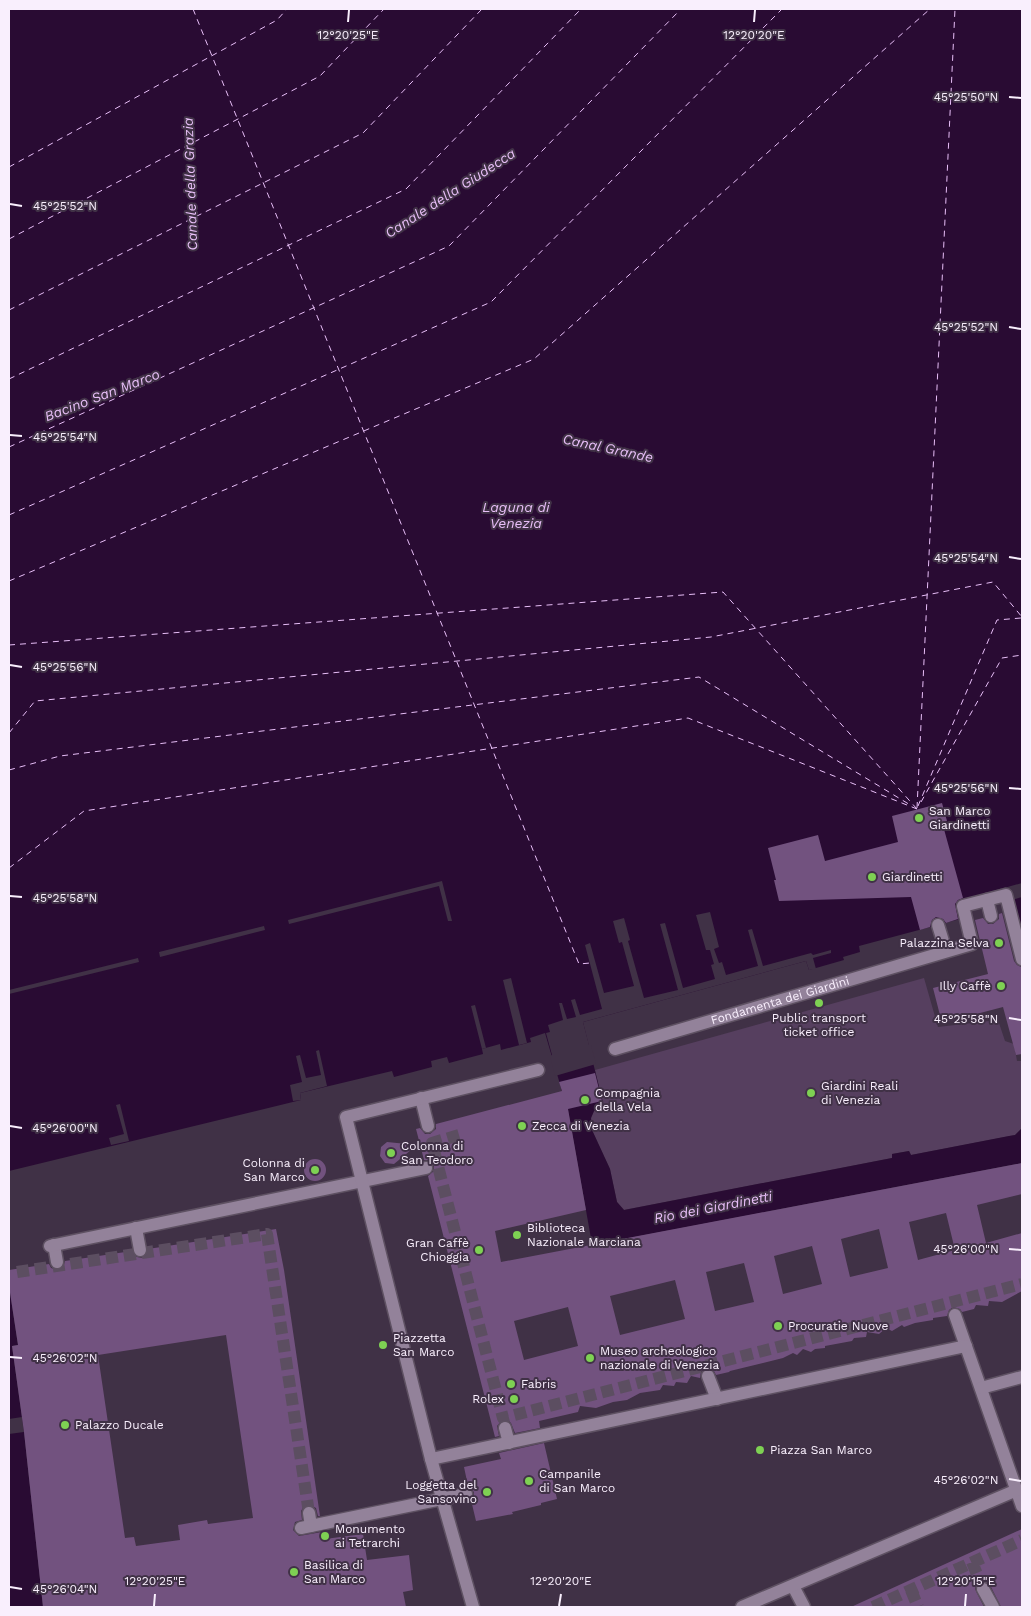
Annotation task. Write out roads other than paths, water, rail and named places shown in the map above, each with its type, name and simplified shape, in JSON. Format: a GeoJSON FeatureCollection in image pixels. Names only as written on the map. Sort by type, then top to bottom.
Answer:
{"type":"FeatureCollection","features":[{"type":"Feature","properties":{"kind":"street","name":"Fondamenta dei Giardini"},"geometry":{"type":"LineString","coordinates":[[615,1048],[946,951],[978,946],[963,906],[1006,895],[1022,959]]}},
{"type":"Feature","properties":{"kind":"street"},"geometry":{"type":"LineString","coordinates":[[987,900],[991,916]]}},
{"type":"Feature","properties":{"kind":"street"},"geometry":{"type":"LineString","coordinates":[[938,925],[946,951]]}},
{"type":"Feature","properties":{"kind":"street"},"geometry":{"type":"LineString","coordinates":[[473,1607],[431,1459],[346,1117],[538,1070]]}},
{"type":"Feature","properties":{"kind":"street"},"geometry":{"type":"LineString","coordinates":[[421,1098],[428,1126]]}},
{"type":"Feature","properties":{"kind":"street"},"geometry":{"type":"LineString","coordinates":[[57,1262],[52,1246],[423,1169]]}},
{"type":"Feature","properties":{"kind":"street"},"geometry":{"type":"LineString","coordinates":[[136,1228],[140,1250]]}},
{"type":"Feature","properties":{"kind":"street"},"geometry":{"type":"LineString","coordinates":[[955,1316],[1022,1506]]}},
{"type":"Feature","properties":{"kind":"street"},"geometry":{"type":"LineString","coordinates":[[431,1459],[966,1346]]}},
{"type":"Feature","properties":{"kind":"street"},"geometry":{"type":"LineString","coordinates":[[708,1376],[718,1399]]}},
{"type":"Feature","properties":{"kind":"street"},"geometry":{"type":"LineString","coordinates":[[981,1388],[1022,1377]]}},
{"type":"Feature","properties":{"kind":"street"},"geometry":{"type":"LineString","coordinates":[[503,1444],[505,1428]]}},
{"type":"Feature","properties":{"kind":"street"},"geometry":{"type":"LineString","coordinates":[[742,1607],[1017,1490]]}},
{"type":"Feature","properties":{"kind":"street"},"geometry":{"type":"LineString","coordinates":[[309,1513],[306,1527],[466,1494]]}},
{"type":"Feature","properties":{"kind":"street"},"geometry":{"type":"LineString","coordinates":[[793,1586],[804,1607]]}},
{"type":"Feature","properties":{"kind":"street"},"geometry":{"type":"LineString","coordinates":[[984,1589],[993,1607]]}},
{"type":"Feature","properties":{"kind":"water","name":"Laguna di Venezia"},"geometry":{"type":"Polygon","coordinates":[[[9,9],[1022,9],[1022,948],[1006,887],[956,902],[960,919],[859,946],[860,952],[843,957],[844,960],[809,970],[806,961],[583,1022],[604,1107],[594,1111],[591,1118],[592,1130],[610,1169],[617,1202],[624,1210],[892,1158],[892,1154],[909,1151],[911,1155],[1015,1135],[1022,1128],[1022,1163],[608,1242],[599,1283],[565,1093],[562,1091],[545,1033],[530,1038],[531,1042],[501,1050],[500,1044],[482,1049],[483,1054],[449,1063],[447,1057],[431,1061],[432,1067],[394,1077],[392,1071],[300,1093],[301,1100],[9,1171],[9,9]]]}},
{"type":"Feature","properties":{"kind":"water"},"geometry":{"type":"Polygon","coordinates":[[[9,1286],[18,1345],[12,1346],[24,1432],[43,1607],[9,1607],[9,1286]]]}},
{"type":"Feature","properties":{"kind":"tunnel"},"geometry":{"type":"LineString","coordinates":[[459,1135],[432,1143],[503,1418],[1022,1284]]}},
{"type":"Feature","properties":{"kind":"tunnel"},"geometry":{"type":"LineString","coordinates":[[17,1272],[267,1234],[309,1513]]}},
{"type":"Feature","properties":{"kind":"tunnel"},"geometry":{"type":"LineString","coordinates":[[873,1607],[1022,1540]]}},
{"type":"Feature","properties":{"kind":"tunnel"},"geometry":{"type":"LineString","coordinates":[[972,1562],[983,1589]]}},
{"type":"Feature","properties":{"kind":"tunnel"},"geometry":{"type":"LineString","coordinates":[[911,1590],[918,1607]]}},
{"type":"Feature","properties":{"kind":"place","name":"San Marco Giardinetti"},"geometry":{"type":"Point","coordinates":[919,818]}},
{"type":"Feature","properties":{"kind":"place","name":"Giardinetti"},"geometry":{"type":"Point","coordinates":[872,877]}},
{"type":"Feature","properties":{"kind":"place","name":"Palazzina Selva"},"geometry":{"type":"Point","coordinates":[999,943]}},
{"type":"Feature","properties":{"kind":"place","name":"Illy Caffè"},"geometry":{"type":"Point","coordinates":[1001,986]}},
{"type":"Feature","properties":{"kind":"place","name":"Public transport ticket office"},"geometry":{"type":"Point","coordinates":[819,1003]}},
{"type":"Feature","properties":{"kind":"place","name":"Giardini Reali di Venezia"},"geometry":{"type":"Point","coordinates":[811,1093]}},
{"type":"Feature","properties":{"kind":"place","name":"Compagnia della Vela"},"geometry":{"type":"Point","coordinates":[585,1100]}},
{"type":"Feature","properties":{"kind":"place","name":"Zecca di Venezia"},"geometry":{"type":"Point","coordinates":[522,1126]}},
{"type":"Feature","properties":{"kind":"place","name":"Colonna di San Teodoro"},"geometry":{"type":"Point","coordinates":[391,1153]}},
{"type":"Feature","properties":{"kind":"place","name":"Colonna di San Marco"},"geometry":{"type":"Point","coordinates":[315,1170]}},
{"type":"Feature","properties":{"kind":"place","name":"Biblioteca Nazionale Marciana"},"geometry":{"type":"Point","coordinates":[517,1235]}},
{"type":"Feature","properties":{"kind":"place","name":"Gran Caffè Chioggia"},"geometry":{"type":"Point","coordinates":[479,1250]}},
{"type":"Feature","properties":{"kind":"place","name":"Procuratie Nuove"},"geometry":{"type":"Point","coordinates":[778,1326]}},
{"type":"Feature","properties":{"kind":"place","name":"Piazzetta San Marco"},"geometry":{"type":"Point","coordinates":[383,1345]}},
{"type":"Feature","properties":{"kind":"place","name":"Museo archeologico nazionale di Venezia"},"geometry":{"type":"Point","coordinates":[590,1358]}},
{"type":"Feature","properties":{"kind":"place","name":"Fabris"},"geometry":{"type":"Point","coordinates":[511,1384]}},
{"type":"Feature","properties":{"kind":"place","name":"Rolex"},"geometry":{"type":"Point","coordinates":[514,1399]}},
{"type":"Feature","properties":{"kind":"place","name":"Palazzo Ducale"},"geometry":{"type":"Point","coordinates":[65,1425]}},
{"type":"Feature","properties":{"kind":"place","name":"Piazza San Marco"},"geometry":{"type":"Point","coordinates":[760,1450]}},
{"type":"Feature","properties":{"kind":"place","name":"Campanile di San Marco"},"geometry":{"type":"Point","coordinates":[529,1481]}},
{"type":"Feature","properties":{"kind":"place","name":"Loggetta del Sansovino"},"geometry":{"type":"Point","coordinates":[487,1492]}},
{"type":"Feature","properties":{"kind":"place","name":"Monumento ai Tetrarchi"},"geometry":{"type":"Point","coordinates":[325,1536]}},
{"type":"Feature","properties":{"kind":"place","name":"Basilica di San Marco"},"geometry":{"type":"Point","coordinates":[294,1572]}},
{"type":"Feature","properties":{"kind":"water label","name":"Canale della Grazia"},"geometry":{"type":"Point","coordinates":[190,184]}},
{"type":"Feature","properties":{"kind":"water label","name":"Canale della Giudecca"},"geometry":{"type":"Point","coordinates":[450,193]}},
{"type":"Feature","properties":{"kind":"water label","name":"Bacino San Marco"},"geometry":{"type":"Point","coordinates":[102,395]}},
{"type":"Feature","properties":{"kind":"water label","name":"Canal Grande"},"geometry":{"type":"Point","coordinates":[608,448]}},
{"type":"Feature","properties":{"kind":"water label","name":"Rio dei Giardinetti"},"geometry":{"type":"Point","coordinates":[713,1207]}}]}
